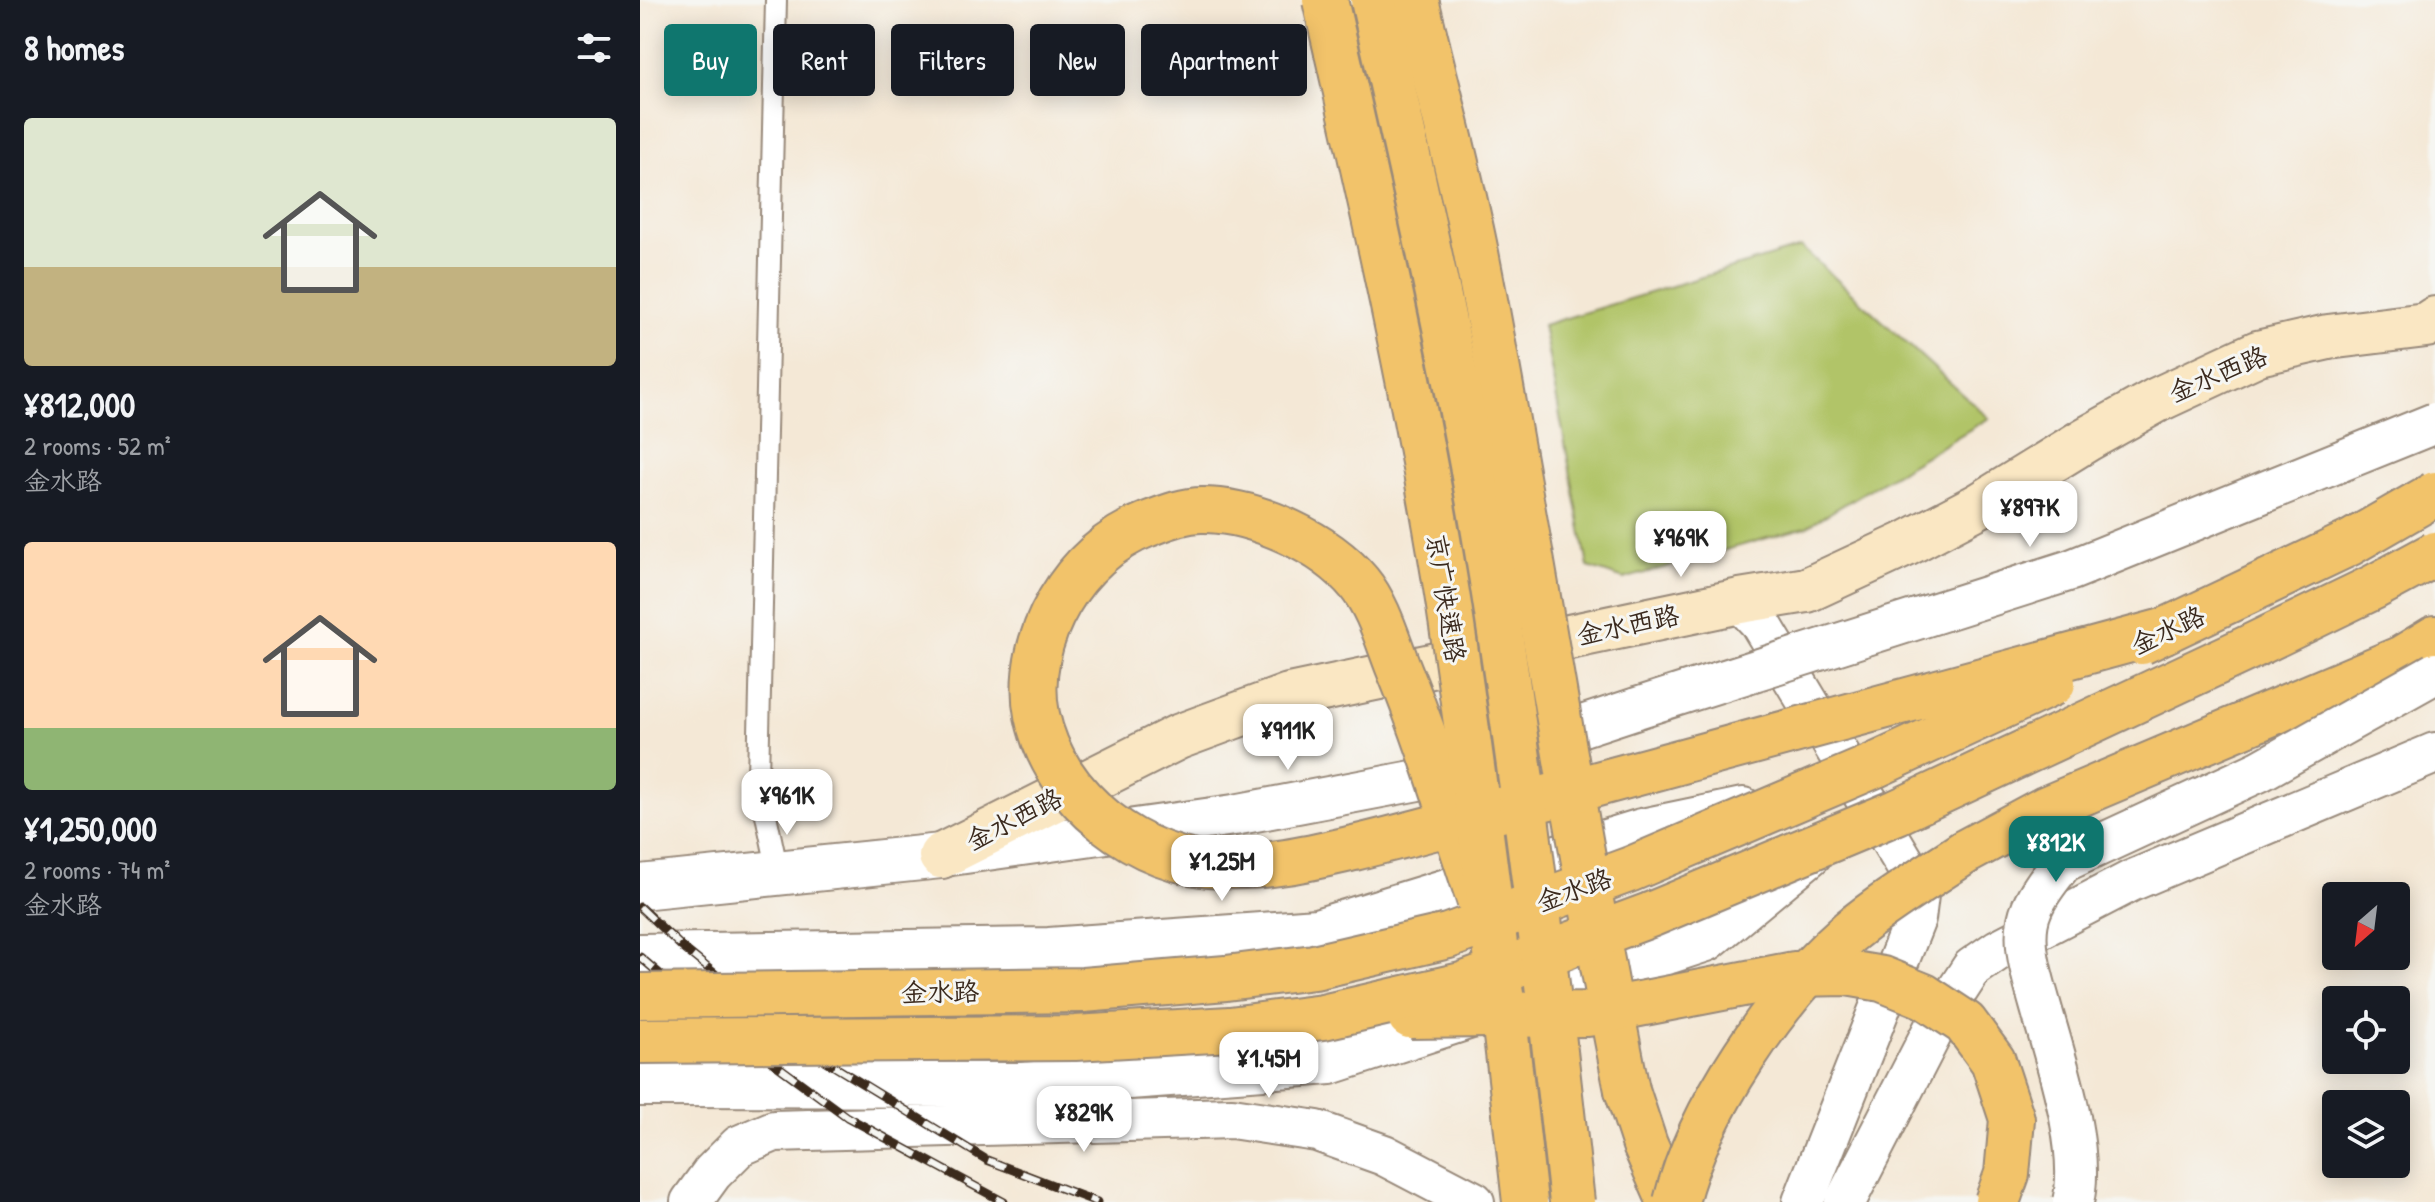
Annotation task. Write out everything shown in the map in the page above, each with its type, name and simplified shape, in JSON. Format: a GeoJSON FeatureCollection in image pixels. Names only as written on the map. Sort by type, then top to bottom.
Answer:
{"type":"FeatureCollection","features":[{"type":"Feature","properties":{"kind":"main road","name":"京广快速路"},"geometry":{"type":"LineString","coordinates":[[1325,0],[1375,222],[1422,455],[1448,606],[1496,947],[1525,1202]]}},
{"type":"Feature","properties":{"kind":"main road","name":"京广快速路"},"geometry":{"type":"LineString","coordinates":[[1373,0],[1424,228],[1495,599],[1546,965],[1572,1202]]}},
{"type":"Feature","properties":{"kind":"main road"},"geometry":{"type":"LineString","coordinates":[[1416,0],[1475,249],[1600,955],[1627,1090],[1645,1145],[1670,1202]]}},
{"type":"Feature","properties":{"kind":"main road","name":"金水西路"},"geometry":{"type":"LineString","coordinates":[[941,856],[1178,737],[1289,696],[1740,601],[1807,590],[1980,505],[2157,400],[2258,353],[2328,337],[2426,325],[2435,319]]}},
{"type":"Feature","properties":{"kind":"main road","name":"金水路"},"geometry":{"type":"LineString","coordinates":[[640,996],[1083,990],[1314,967],[1448,936],[1631,869],[1876,765],[2350,543],[2435,494]]}},
{"type":"Feature","properties":{"kind":"main road"},"geometry":{"type":"LineString","coordinates":[[1496,947],[1456,831],[1451,816],[1441,787],[1406,686],[1377,614],[1359,583],[1323,551],[1284,529],[1244,516],[1204,510],[1169,516],[1136,529],[1102,550],[1077,575],[1055,606],[1044,637],[1035,681],[1037,716],[1050,750],[1073,789],[1096,813],[1133,841],[1176,860],[1219,866],[1279,865],[1380,842],[1427,829],[1442,825],[1457,821],[1565,793],[1580,788],[1918,699],[2167,630]]}},
{"type":"Feature","properties":{"kind":"main road","name":"金水路"},"geometry":{"type":"LineString","coordinates":[[640,1041],[1075,1038],[1230,1029],[1323,1017],[1462,985],[1650,915],[1897,812],[2248,648],[2435,554]]}},
{"type":"Feature","properties":{"kind":"main road"},"geometry":{"type":"LineString","coordinates":[[1676,1202],[1700,1133],[1726,1083],[1763,1031],[1801,982],[1848,933],[1892,900],[1965,852],[2047,808],[2402,658],[2435,638]]}},
{"type":"Feature","properties":{"kind":"main road"},"geometry":{"type":"LineString","coordinates":[[1323,1017],[1588,1014],[1794,974],[1847,973],[1882,979],[1924,996],[1965,1023],[1993,1061],[2012,1119],[2007,1174],[1997,1202]]}},
{"type":"Feature","properties":{"kind":"street"},"geometry":{"type":"LineString","coordinates":[[640,887],[989,851],[1234,815],[1418,780],[2071,570],[2435,423]]}},
{"type":"Feature","properties":{"kind":"street"},"geometry":{"type":"LineString","coordinates":[[1740,601],[1759,621],[1919,887],[1915,919],[1803,1202]]}},
{"type":"Feature","properties":{"kind":"street"},"geometry":{"type":"LineString","coordinates":[[2073,1202],[2077,1186],[2069,1106],[2031,972],[2027,943],[2031,909],[2048,881],[2063,862],[2260,771],[2435,673]]}},
{"type":"Feature","properties":{"kind":"street"},"geometry":{"type":"LineString","coordinates":[[1845,1202],[1940,1017],[1972,968],[1998,950],[2131,881],[2435,753]]}},
{"type":"Feature","properties":{"kind":"street"},"geometry":{"type":"LineString","coordinates":[[640,956],[1049,950],[1317,931],[1642,831],[1793,801]]}},
{"type":"Feature","properties":{"kind":"street"},"geometry":{"type":"LineString","coordinates":[[640,1084],[1022,1085],[1330,1062],[1706,939],[1820,844]]}},
{"type":"Feature","properties":{"kind":"street"},"geometry":{"type":"LineString","coordinates":[[691,1202],[712,1173],[739,1146],[774,1131],[1232,1118],[1317,1131],[1384,1155],[1474,1202]]}},
{"type":"Feature","properties":{"kind":"lane"},"geometry":{"type":"LineString","coordinates":[[776,0],[758,777],[778,872]]}},
{"type":"Feature","properties":{"kind":"green space"},"geometry":{"type":"Polygon","coordinates":[[[1801,247],[1989,418],[1806,527],[1624,579],[1588,567],[1543,325],[1801,247]]]}},
{"type":"Feature","properties":{"kind":"railway"},"geometry":{"type":"LineString","coordinates":[[640,907],[682,947],[814,1054],[987,1160],[1097,1202]]}},
{"type":"Feature","properties":{"kind":"railway"},"geometry":{"type":"LineString","coordinates":[[640,957],[703,1011],[847,1117],[1004,1202]]}}]}
